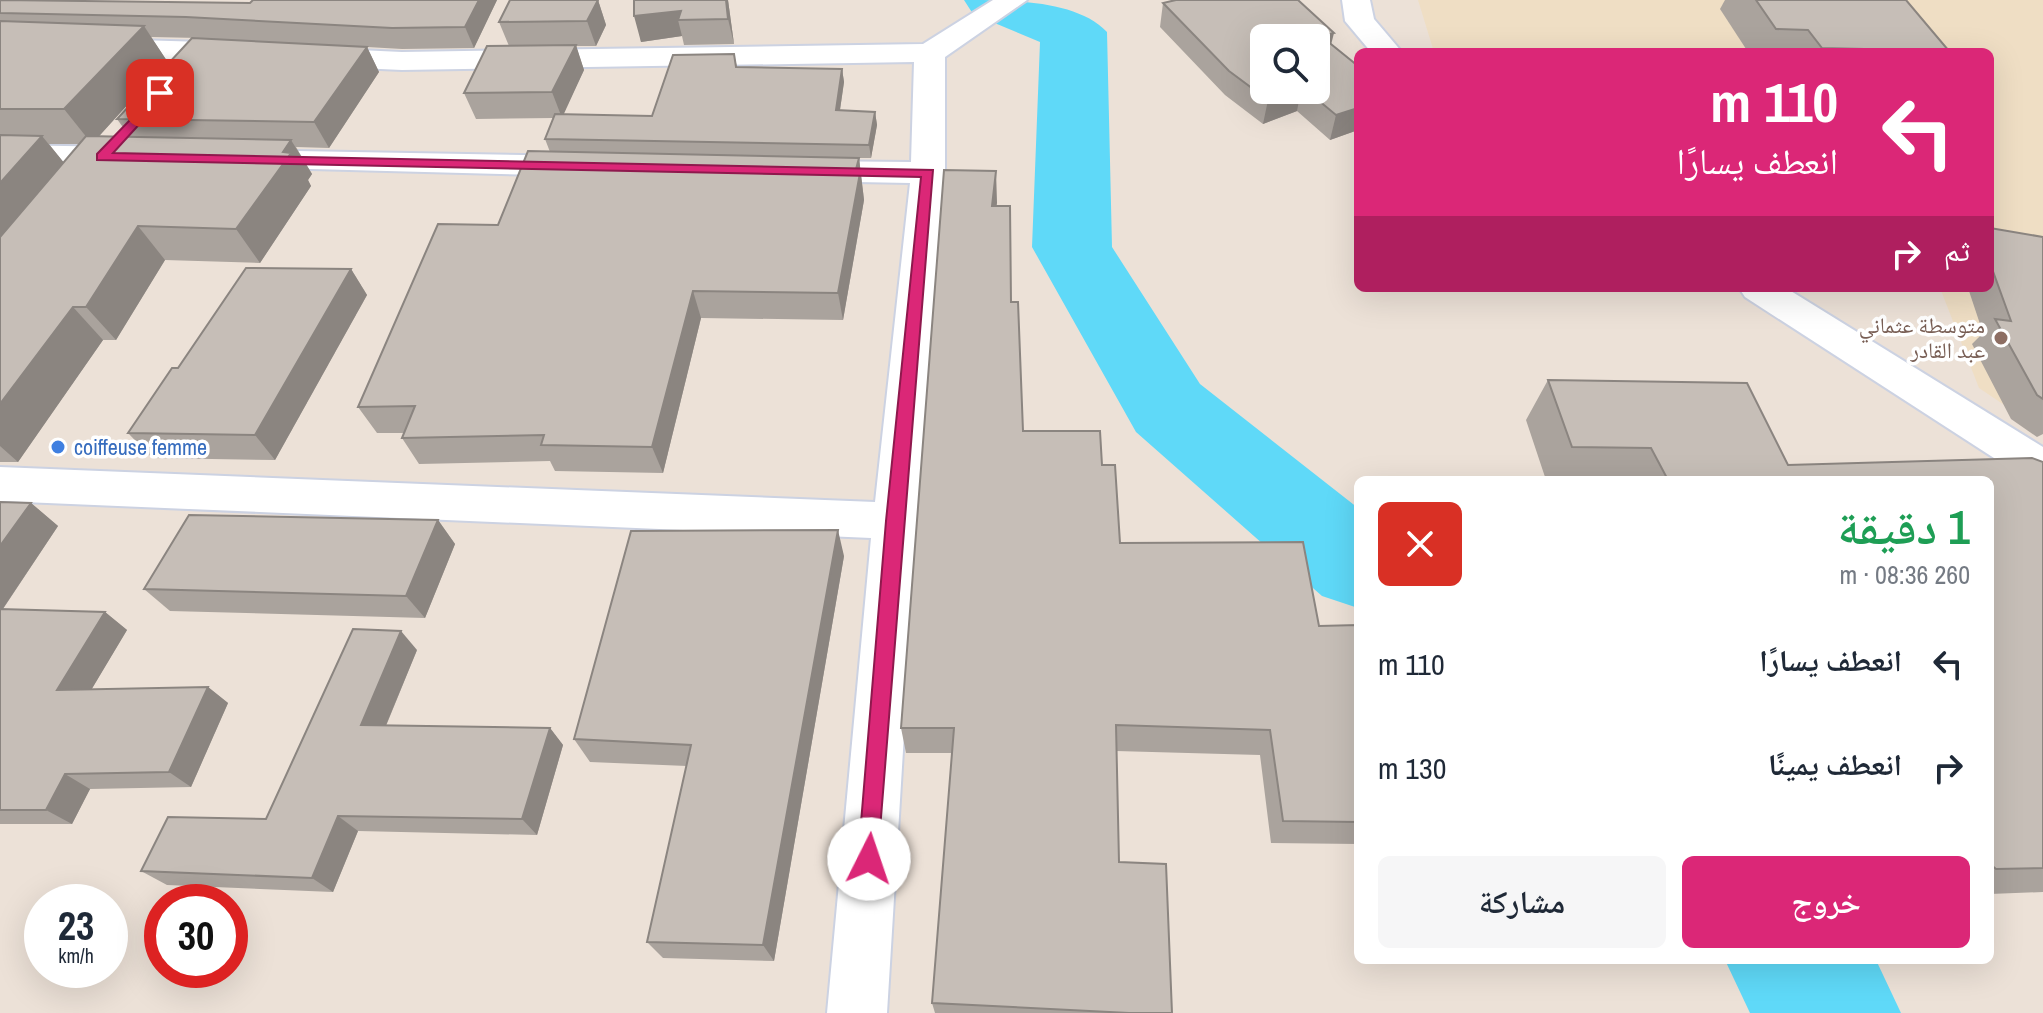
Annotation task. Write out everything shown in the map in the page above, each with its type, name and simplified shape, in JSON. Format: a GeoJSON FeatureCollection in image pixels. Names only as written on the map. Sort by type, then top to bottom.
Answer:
{"type":"FeatureCollection","features":[{"type":"Feature","properties":{"kind":"street"},"geometry":{"type":"LineString","coordinates":[[0,45],[199,50],[402,61],[930,53],[1013,0]]}},
{"type":"Feature","properties":{"kind":"street"},"geometry":{"type":"LineString","coordinates":[[1356,0],[1360,21],[1384,48]]}},
{"type":"Feature","properties":{"kind":"street"},"geometry":{"type":"LineString","coordinates":[[170,82],[199,50]]}},
{"type":"Feature","properties":{"kind":"street"},"geometry":{"type":"LineString","coordinates":[[857,1013],[895,521],[928,173],[930,53]]}},
{"type":"Feature","properties":{"kind":"street"},"geometry":{"type":"LineString","coordinates":[[72,194],[131,125]]}},
{"type":"Feature","properties":{"kind":"street"},"geometry":{"type":"LineString","coordinates":[[0,155],[166,158]]}},
{"type":"Feature","properties":{"kind":"street"},"geometry":{"type":"LineString","coordinates":[[213,159],[610,167]]}},
{"type":"Feature","properties":{"kind":"street"},"geometry":{"type":"LineString","coordinates":[[769,170],[928,173]]}},
{"type":"Feature","properties":{"kind":"street"},"geometry":{"type":"LineString","coordinates":[[1764,292],[2043,468]]}},
{"type":"Feature","properties":{"kind":"street"},"geometry":{"type":"LineString","coordinates":[[0,484],[895,521]]}},
{"type":"Feature","properties":{"kind":"shaded area"},"geometry":{"type":"Polygon","coordinates":[[[1418,0],[2043,0],[2043,431],[1979,388],[1942,292],[1994,292],[1994,48],[1433,48],[1418,0]]]}},
{"type":"Feature","properties":{"kind":"building"},"geometry":{"type":"Polygon","coordinates":[[[0,0],[250,3],[253,0],[479,0],[465,27],[392,28],[186,17],[0,13],[0,0]]]}},
{"type":"Feature","properties":{"kind":"building"},"geometry":{"type":"Polygon","coordinates":[[[510,0],[598,0],[587,21],[499,22],[510,0]]]}},
{"type":"Feature","properties":{"kind":"building"},"geometry":{"type":"Polygon","coordinates":[[[634,0],[726,0],[728,19],[678,20],[681,11],[634,16],[634,0]]]}},
{"type":"Feature","properties":{"kind":"building"},"geometry":{"type":"Polygon","coordinates":[[[1176,0],[1298,0],[1324,24],[1250,24],[1250,87],[1229,71],[1163,3],[1176,0]]]}},
{"type":"Feature","properties":{"kind":"building"},"geometry":{"type":"Polygon","coordinates":[[[1756,0],[1906,0],[1946,48],[1822,48],[1808,30],[1776,29],[1756,0]]]}},
{"type":"Feature","properties":{"kind":"building"},"geometry":{"type":"Polygon","coordinates":[[[0,21],[144,26],[64,109],[0,109],[0,21]]]}},
{"type":"Feature","properties":{"kind":"building"},"geometry":{"type":"Polygon","coordinates":[[[192,38],[367,47],[314,122],[117,119],[192,38]]]}},
{"type":"Feature","properties":{"kind":"building"},"geometry":{"type":"Polygon","coordinates":[[[1330,43],[1354,63],[1354,109],[1336,115],[1323,104],[1330,104],[1330,43]]]}},
{"type":"Feature","properties":{"kind":"building"},"geometry":{"type":"Polygon","coordinates":[[[576,45],[552,92],[464,93],[487,46],[576,45]]]}},
{"type":"Feature","properties":{"kind":"building"},"geometry":{"type":"Polygon","coordinates":[[[734,54],[736,67],[842,69],[836,110],[875,112],[869,145],[545,139],[555,114],[652,116],[673,55],[734,54]]]}},
{"type":"Feature","properties":{"kind":"building"},"geometry":{"type":"Polygon","coordinates":[[[0,135],[42,136],[0,183],[0,135]]]}},
{"type":"Feature","properties":{"kind":"building"},"geometry":{"type":"Polygon","coordinates":[[[86,136],[291,140],[283,152],[291,153],[236,229],[138,226],[86,307],[73,307],[0,404],[0,237],[86,136]]]}},
{"type":"Feature","properties":{"kind":"building"},"geometry":{"type":"Polygon","coordinates":[[[528,151],[859,158],[855,173],[860,173],[838,293],[693,291],[652,447],[541,445],[544,435],[402,438],[415,406],[358,407],[438,224],[498,225],[528,151]]]}},
{"type":"Feature","properties":{"kind":"building"},"geometry":{"type":"Polygon","coordinates":[[[944,170],[996,171],[992,206],[1010,206],[1011,302],[1018,302],[1023,431],[1100,431],[1102,465],[1115,465],[1120,543],[1303,542],[1319,626],[1354,625],[1354,822],[1283,821],[1270,730],[1116,725],[1119,862],[1166,864],[1172,1013],[932,1003],[954,728],[901,728],[944,170]]]}},
{"type":"Feature","properties":{"kind":"building"},"geometry":{"type":"Polygon","coordinates":[[[1994,229],[2043,237],[2043,399],[2037,395],[1995,319],[2011,321],[1994,274],[1994,229]]]}},
{"type":"Feature","properties":{"kind":"building"},"geometry":{"type":"Polygon","coordinates":[[[246,268],[351,269],[255,435],[128,433],[172,368],[178,368],[246,268]]]}},
{"type":"Feature","properties":{"kind":"building"},"geometry":{"type":"Polygon","coordinates":[[[1548,380],[1747,383],[1788,465],[2032,458],[2043,462],[2043,868],[1994,867],[1994,476],[1666,476],[1651,448],[1572,447],[1548,380]]]}},
{"type":"Feature","properties":{"kind":"building"},"geometry":{"type":"Polygon","coordinates":[[[0,502],[31,503],[0,546],[0,502]]]}},
{"type":"Feature","properties":{"kind":"building"},"geometry":{"type":"Polygon","coordinates":[[[189,515],[438,520],[406,596],[144,589],[189,515]]]}},
{"type":"Feature","properties":{"kind":"building"},"geometry":{"type":"Polygon","coordinates":[[[838,530],[763,945],[647,942],[691,745],[574,739],[631,531],[838,530]]]}},
{"type":"Feature","properties":{"kind":"building"},"geometry":{"type":"Polygon","coordinates":[[[0,609],[105,612],[57,690],[208,687],[169,772],[65,774],[46,810],[0,810],[0,609]]]}},
{"type":"Feature","properties":{"kind":"building"},"geometry":{"type":"Polygon","coordinates":[[[353,629],[401,631],[361,725],[550,728],[522,819],[338,816],[312,878],[141,871],[168,817],[266,819],[353,629]]]}},
{"type":"Feature","properties":{"kind":"waterway"},"geometry":{"type":"LineString","coordinates":[[996,0],[1074,32],[1072,247],[1168,408],[1354,563]]}},
{"type":"Feature","properties":{"kind":"waterway"},"geometry":{"type":"LineString","coordinates":[[1792,964],[1835,1013]]}},
{"type":"Feature","properties":{"kind":"place","name":"متوسطة عثماني عبد القادر"},"geometry":{"type":"Point","coordinates":[2001,338]}},
{"type":"Feature","properties":{"kind":"place","name":"coiffeuse femme"},"geometry":{"type":"Point","coordinates":[58,447]}},
{"type":"Feature","properties":{"kind":"route"},"geometry":{"type":"LineString","coordinates":[[160,93],[102,157],[928,173],[895,521],[869,859]]}}]}
